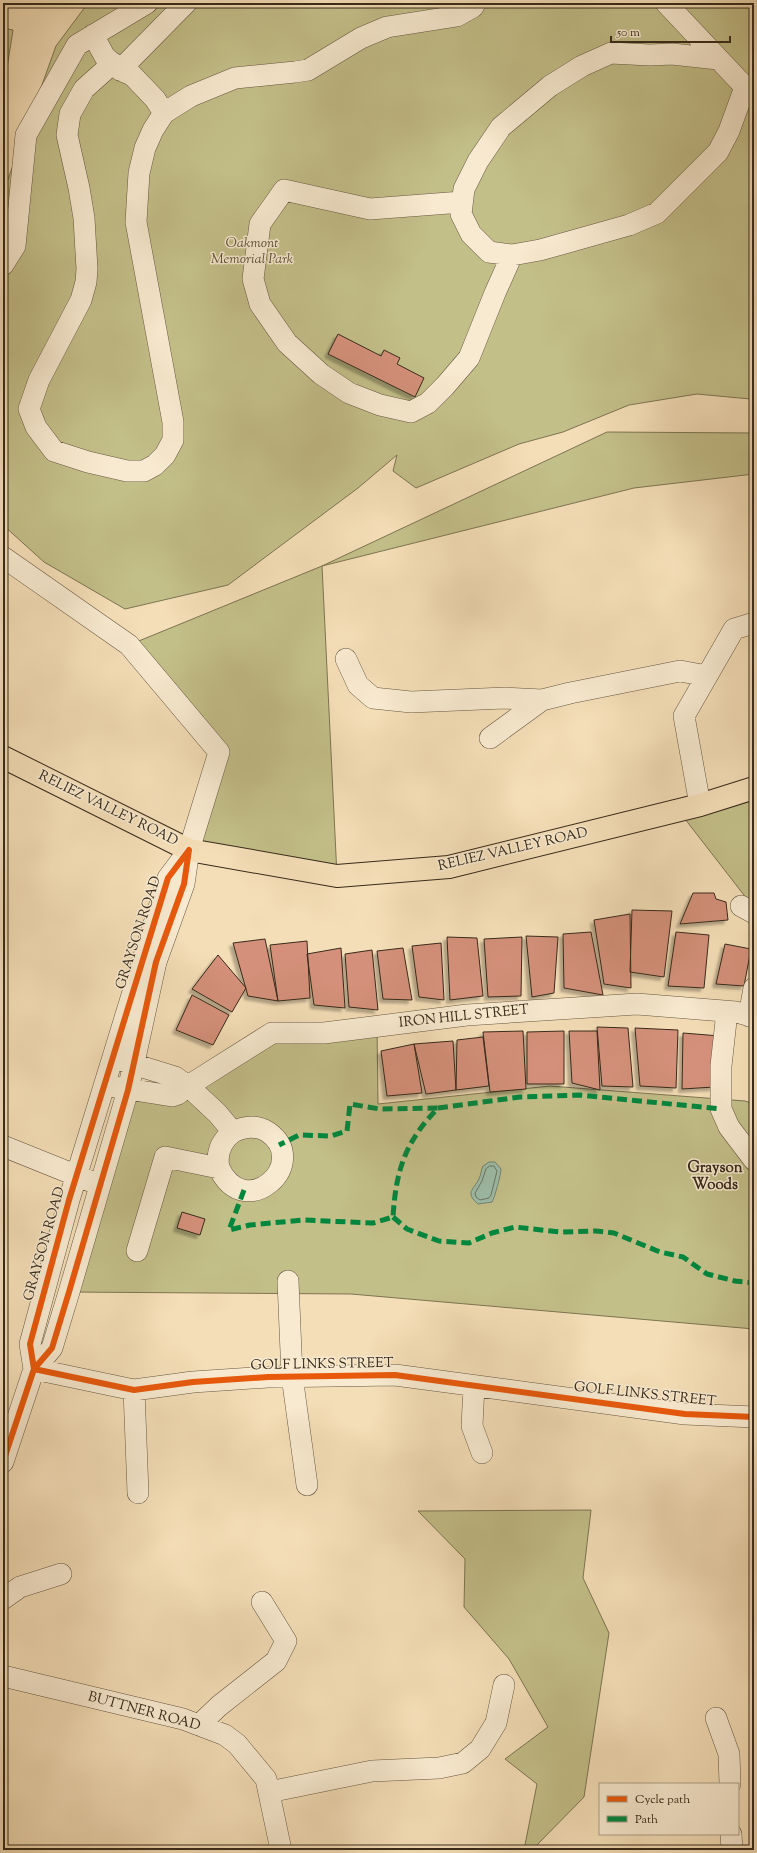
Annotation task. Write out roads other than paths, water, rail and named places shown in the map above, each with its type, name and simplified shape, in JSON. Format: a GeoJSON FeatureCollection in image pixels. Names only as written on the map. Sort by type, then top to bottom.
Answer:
{"type":"FeatureCollection","features":[{"type":"Feature","properties":{"kind":"main road","name":"RELIEZ VALLEY ROAD"},"geometry":{"type":"LineString","coordinates":[[3,757],[189,850],[337,876],[449,866],[700,805],[754,788]]}},
{"type":"Feature","properties":{"kind":"street"},"geometry":{"type":"LineString","coordinates":[[3,265],[15,246],[26,135],[78,45],[146,3]]}},
{"type":"Feature","properties":{"kind":"street"},"geometry":{"type":"LineString","coordinates":[[186,3],[116,67],[84,89],[70,114],[67,135],[80,188],[84,218],[87,269],[86,282],[81,300],[39,380],[29,408],[36,427],[54,451],[88,462],[127,471],[144,471],[155,465],[165,455],[173,440],[173,422],[136,222],[139,173],[145,148],[153,130],[164,113],[191,96],[235,78],[308,70],[361,38],[387,27],[458,16],[473,7],[475,3]]}},
{"type":"Feature","properties":{"kind":"street"},"geometry":{"type":"LineString","coordinates":[[666,3],[718,59],[750,90],[718,152],[657,213],[629,225],[540,250],[512,255],[489,252],[471,234],[461,214],[462,202],[464,190],[478,161],[501,127],[550,86],[582,66],[611,53],[650,55],[672,54],[718,59]]}},
{"type":"Feature","properties":{"kind":"street"},"geometry":{"type":"LineString","coordinates":[[93,35],[105,57],[116,67],[132,75],[155,99],[164,113]]}},
{"type":"Feature","properties":{"kind":"street"},"geometry":{"type":"LineString","coordinates":[[462,202],[370,209],[284,190],[260,224],[253,279],[260,304],[287,343],[321,374],[348,393],[380,405],[411,412],[428,403],[469,358],[512,255]]}},
{"type":"Feature","properties":{"kind":"street"},"geometry":{"type":"LineString","coordinates":[[3,557],[130,645],[219,752],[189,850]]}},
{"type":"Feature","properties":{"kind":"street"},"geometry":{"type":"LineString","coordinates":[[700,805],[684,716],[734,629],[754,623]]}},
{"type":"Feature","properties":{"kind":"street"},"geometry":{"type":"LineString","coordinates":[[346,659],[358,684],[373,698],[412,702],[505,698],[542,700],[680,671],[707,676]]}},
{"type":"Feature","properties":{"kind":"street"},"geometry":{"type":"LineString","coordinates":[[490,738],[542,700]]}},
{"type":"Feature","properties":{"kind":"street","name":"GRAYSON ROAD"},"geometry":{"type":"LineString","coordinates":[[34,1369],[30,1344],[112,1057],[168,878],[189,850]]}},
{"type":"Feature","properties":{"kind":"street","name":"GRAYSON ROAD"},"geometry":{"type":"LineString","coordinates":[[3,1462],[34,1369],[52,1348],[128,1090],[156,962],[184,884],[189,850]]}},
{"type":"Feature","properties":{"kind":"street"},"geometry":{"type":"LineString","coordinates":[[751,1017],[754,988]]}},
{"type":"Feature","properties":{"kind":"street","name":"IRON HILL STREET"},"geometry":{"type":"LineString","coordinates":[[105,1085],[128,1090],[172,1096],[178,1094],[188,1086],[272,1033],[324,1033],[467,1016],[637,1004],[727,1012],[751,1017]]}},
{"type":"Feature","properties":{"kind":"street"},"geometry":{"type":"LineString","coordinates":[[727,1012],[721,1066],[720,1109],[730,1127],[754,1160]]}},
{"type":"Feature","properties":{"kind":"street"},"geometry":{"type":"LineString","coordinates":[[112,1057],[175,1076],[217,1112],[233,1132]]}},
{"type":"Feature","properties":{"kind":"street"},"geometry":{"type":"LineString","coordinates":[[241,1128],[258,1128],[274,1137],[281,1153],[280,1171],[268,1186],[252,1191],[235,1187],[227,1182],[219,1168],[219,1149],[227,1136],[233,1132],[241,1128]]}},
{"type":"Feature","properties":{"kind":"street"},"geometry":{"type":"LineString","coordinates":[[3,1146],[100,1185]]}},
{"type":"Feature","properties":{"kind":"street"},"geometry":{"type":"LineString","coordinates":[[138,1251],[165,1157],[219,1168]]}},
{"type":"Feature","properties":{"kind":"street"},"geometry":{"type":"LineString","coordinates":[[288,1281],[292,1376],[307,1485]]}},
{"type":"Feature","properties":{"kind":"street","name":"GOLF LINKS STREET"},"geometry":{"type":"LineString","coordinates":[[34,1369],[134,1390],[193,1382],[292,1376],[395,1375],[686,1414],[754,1417]]}},
{"type":"Feature","properties":{"kind":"street"},"geometry":{"type":"LineString","coordinates":[[474,1386],[472,1426],[482,1453]]}},
{"type":"Feature","properties":{"kind":"street"},"geometry":{"type":"LineString","coordinates":[[134,1390],[138,1493]]}},
{"type":"Feature","properties":{"kind":"street"},"geometry":{"type":"LineString","coordinates":[[3,1600],[20,1587],[61,1574]]}},
{"type":"Feature","properties":{"kind":"street"},"geometry":{"type":"LineString","coordinates":[[199,1725],[219,1706],[276,1661],[286,1641],[262,1602]]}},
{"type":"Feature","properties":{"kind":"street","name":"BUTTNER ROAD"},"geometry":{"type":"LineString","coordinates":[[3,1676],[183,1719],[225,1736],[237,1744],[266,1779],[281,1850]]}},
{"type":"Feature","properties":{"kind":"street"},"geometry":{"type":"LineString","coordinates":[[269,1792],[372,1771],[439,1768],[463,1763],[480,1749],[496,1723],[504,1685]]}},
{"type":"Feature","properties":{"kind":"street"},"geometry":{"type":"LineString","coordinates":[[716,1718],[729,1754],[730,1783]]}},
{"type":"Feature","properties":{"kind":"street"},"geometry":{"type":"LineString","coordinates":[[731,1835],[732,1850]]}},
{"type":"Feature","properties":{"kind":"water"},"geometry":{"type":"Polygon","coordinates":[[[489,1162],[495,1162],[501,1169],[498,1186],[492,1202],[478,1204],[472,1197],[471,1192],[479,1179],[483,1166],[489,1162]]]}},
{"type":"Feature","properties":{"kind":"district","name":"Grayson Woods"},"geometry":{"type":"Point","coordinates":[715,1176]}},
{"type":"Feature","properties":{"kind":"park label","name":"Oakmont Memorial Park"},"geometry":{"type":"Point","coordinates":[252,252]}}]}
